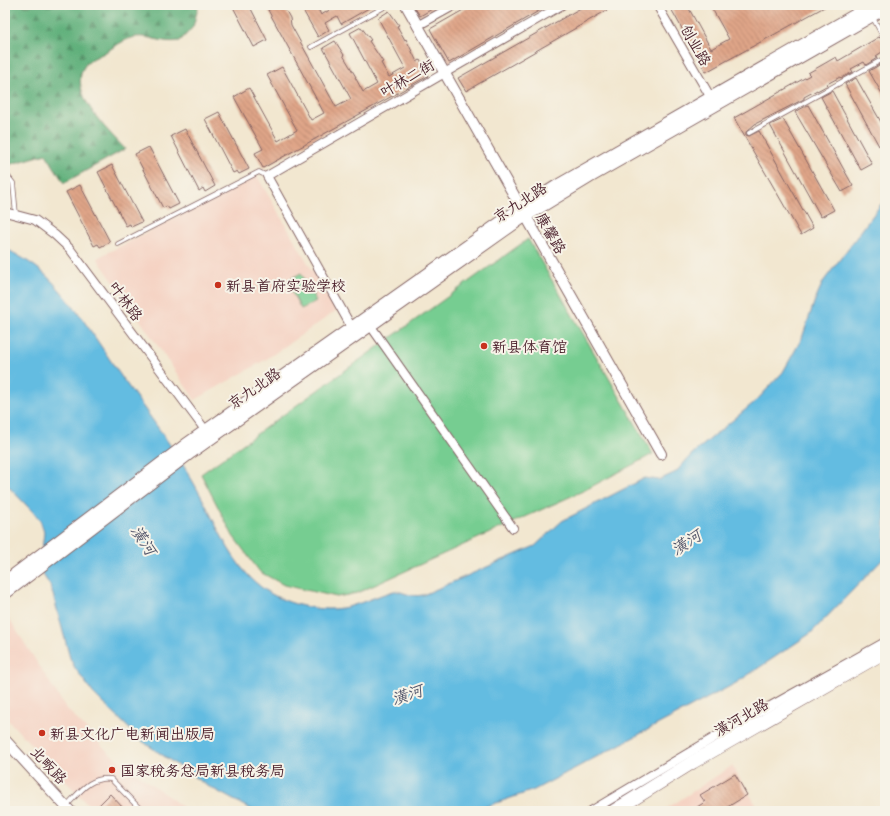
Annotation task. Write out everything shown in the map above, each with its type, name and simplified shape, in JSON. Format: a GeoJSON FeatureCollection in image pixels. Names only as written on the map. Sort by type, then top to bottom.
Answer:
{"type":"FeatureCollection","features":[{"type":"Feature","properties":{"kind":"main road","name":"京九北路"},"geometry":{"type":"LineString","coordinates":[[188,448],[370,325],[559,184],[711,98],[872,11],[885,8]]}},
{"type":"Feature","properties":{"kind":"main road","name":"京九北路"},"geometry":{"type":"LineString","coordinates":[[188,448],[206,431],[352,328],[522,213],[583,181],[872,11]]}},
{"type":"Feature","properties":{"kind":"main road"},"geometry":{"type":"LineString","coordinates":[[7,585],[188,448]]}},
{"type":"Feature","properties":{"kind":"main road","name":"潢河北路"},"geometry":{"type":"LineString","coordinates":[[614,811],[693,762],[885,652]]}},
{"type":"Feature","properties":{"kind":"main road","name":"潢河北路"},"geometry":{"type":"LineString","coordinates":[[630,811],[698,769],[885,663]]}},
{"type":"Feature","properties":{"kind":"street","name":"康馨路"},"geometry":{"type":"LineString","coordinates":[[406,5],[522,213],[661,454]]}},
{"type":"Feature","properties":{"kind":"street"},"geometry":{"type":"LineString","coordinates":[[417,26],[454,5]]}},
{"type":"Feature","properties":{"kind":"street","name":"叶林二街"},"geometry":{"type":"LineString","coordinates":[[267,176],[562,5]]}},
{"type":"Feature","properties":{"kind":"street","name":"创业路"},"geometry":{"type":"LineString","coordinates":[[657,5],[711,98]]}},
{"type":"Feature","properties":{"kind":"street"},"geometry":{"type":"LineString","coordinates":[[267,176],[352,328]]}},
{"type":"Feature","properties":{"kind":"street","name":"叶林路"},"geometry":{"type":"LineString","coordinates":[[5,212],[35,220],[55,235],[70,249],[206,431]]}},
{"type":"Feature","properties":{"kind":"street"},"geometry":{"type":"LineString","coordinates":[[370,325],[513,528]]}},
{"type":"Feature","properties":{"kind":"street"},"geometry":{"type":"LineString","coordinates":[[591,811],[722,733],[885,642]]}},
{"type":"Feature","properties":{"kind":"street","name":"北畈路"},"geometry":{"type":"LineString","coordinates":[[5,740],[68,808]]}},
{"type":"Feature","properties":{"kind":"lane"},"geometry":{"type":"LineString","coordinates":[[311,47],[388,5]]}},
{"type":"Feature","properties":{"kind":"lane"},"geometry":{"type":"LineString","coordinates":[[872,11],[885,40]]}},
{"type":"Feature","properties":{"kind":"lane"},"geometry":{"type":"LineString","coordinates":[[749,133],[885,58]]}},
{"type":"Feature","properties":{"kind":"lane"},"geometry":{"type":"LineString","coordinates":[[118,244],[259,172],[267,176]]}},
{"type":"Feature","properties":{"kind":"lane"},"geometry":{"type":"LineString","coordinates":[[5,173],[13,183],[16,215]]}},
{"type":"Feature","properties":{"kind":"lane"},"geometry":{"type":"LineString","coordinates":[[68,808],[92,780],[106,778],[111,779],[142,811]]}},
{"type":"Feature","properties":{"kind":"shaded area","name":"新县首府实验学校"},"geometry":{"type":"Polygon","coordinates":[[[257,176],[336,311],[265,360],[195,400],[97,258],[257,176]]]}},
{"type":"Feature","properties":{"kind":"shaded area"},"geometry":{"type":"Polygon","coordinates":[[[8,617],[66,708],[109,753],[188,811],[94,811],[5,717],[5,620],[8,617]]]}},
{"type":"Feature","properties":{"kind":"shaded area"},"geometry":{"type":"Polygon","coordinates":[[[732,766],[760,811],[663,811],[732,766]]]}},
{"type":"Feature","properties":{"kind":"green space"},"geometry":{"type":"Polygon","coordinates":[[[5,5],[198,5],[198,8],[193,27],[180,41],[173,42],[146,37],[135,37],[92,59],[86,64],[81,75],[81,86],[85,98],[91,110],[125,149],[64,183],[46,154],[8,165],[5,158],[5,5]]]}},
{"type":"Feature","properties":{"kind":"green space","name":"新县体育馆"},"geometry":{"type":"Polygon","coordinates":[[[528,239],[653,454],[585,490],[357,593],[337,597],[284,585],[260,572],[233,536],[201,474],[528,239]]]}},
{"type":"Feature","properties":{"kind":"green space"},"geometry":{"type":"Polygon","coordinates":[[[301,273],[316,301],[301,309],[286,281],[301,273]]]}},
{"type":"Feature","properties":{"kind":"water","name":"潢河"},"geometry":{"type":"Polygon","coordinates":[[[885,199],[885,557],[811,633],[736,683],[534,790],[473,811],[254,811],[206,785],[142,741],[93,693],[75,668],[70,658],[51,587],[40,570],[44,532],[40,520],[5,483],[5,248],[25,259],[48,277],[71,304],[179,459],[196,487],[220,534],[238,563],[249,576],[262,588],[285,601],[313,608],[333,609],[362,603],[394,591],[414,596],[423,595],[535,546],[562,521],[645,478],[659,480],[676,472],[691,455],[757,400],[783,372],[802,338],[823,282],[885,199]]]}},
{"type":"Feature","properties":{"kind":"building"},"geometry":{"type":"Polygon","coordinates":[[[232,5],[249,5],[267,40],[254,47],[232,5]]]}},
{"type":"Feature","properties":{"kind":"building"},"geometry":{"type":"Polygon","coordinates":[[[277,5],[282,5],[285,9],[290,18],[291,25],[336,107],[351,99],[323,48],[335,41],[363,92],[377,84],[350,33],[361,27],[371,40],[369,41],[383,62],[381,63],[389,77],[405,68],[378,18],[389,11],[399,25],[397,26],[405,40],[406,39],[417,62],[420,60],[428,76],[263,168],[255,153],[263,149],[234,97],[249,88],[278,141],[297,130],[267,75],[282,67],[311,120],[324,113],[268,10],[277,5]]]}},
{"type":"Feature","properties":{"kind":"building"},"geometry":{"type":"Polygon","coordinates":[[[300,5],[316,5],[321,15],[333,8],[331,5],[374,5],[341,24],[337,16],[325,23],[329,30],[318,37],[300,5]]]}},
{"type":"Feature","properties":{"kind":"building"},"geometry":{"type":"Polygon","coordinates":[[[413,5],[439,5],[420,16],[413,5]]]}},
{"type":"Feature","properties":{"kind":"building"},"geometry":{"type":"Polygon","coordinates":[[[472,5],[549,5],[449,63],[430,29],[472,5]]]}},
{"type":"Feature","properties":{"kind":"building"},"geometry":{"type":"Polygon","coordinates":[[[586,5],[616,5],[466,91],[458,78],[586,5]]]}},
{"type":"Feature","properties":{"kind":"building"},"geometry":{"type":"Polygon","coordinates":[[[669,5],[687,5],[711,49],[729,39],[710,5],[828,5],[706,72],[669,5]]]}},
{"type":"Feature","properties":{"kind":"building"},"geometry":{"type":"Polygon","coordinates":[[[879,37],[885,43],[885,50],[876,56],[877,58],[866,65],[864,62],[851,69],[853,72],[841,78],[840,77],[804,97],[804,99],[755,124],[746,132],[746,135],[749,136],[759,131],[813,228],[801,235],[734,118],[810,75],[808,73],[836,57],[838,61],[879,37]]]}},
{"type":"Feature","properties":{"kind":"building"},"geometry":{"type":"Polygon","coordinates":[[[881,64],[885,72],[885,99],[869,71],[881,64]]]}},
{"type":"Feature","properties":{"kind":"building"},"geometry":{"type":"Polygon","coordinates":[[[856,78],[885,129],[885,142],[879,146],[845,84],[856,78]]]}},
{"type":"Feature","properties":{"kind":"building"},"geometry":{"type":"Polygon","coordinates":[[[832,91],[872,164],[861,170],[821,97],[832,91]]]}},
{"type":"Feature","properties":{"kind":"building"},"geometry":{"type":"Polygon","coordinates":[[[808,105],[853,186],[842,192],[795,112],[808,105]]]}},
{"type":"Feature","properties":{"kind":"building"},"geometry":{"type":"Polygon","coordinates":[[[219,112],[249,169],[239,174],[237,171],[233,173],[205,119],[219,112]]]}},
{"type":"Feature","properties":{"kind":"building"},"geometry":{"type":"Polygon","coordinates":[[[783,119],[834,210],[821,217],[770,125],[783,119]]]}},
{"type":"Feature","properties":{"kind":"building"},"geometry":{"type":"Polygon","coordinates":[[[185,129],[215,186],[205,192],[203,188],[199,191],[171,136],[185,129]]]}},
{"type":"Feature","properties":{"kind":"building"},"geometry":{"type":"Polygon","coordinates":[[[149,147],[179,204],[169,209],[167,206],[163,208],[135,154],[149,147]]]}},
{"type":"Feature","properties":{"kind":"building"},"geometry":{"type":"Polygon","coordinates":[[[112,165],[142,222],[131,227],[130,224],[126,226],[98,172],[112,165]]]}},
{"type":"Feature","properties":{"kind":"building"},"geometry":{"type":"Polygon","coordinates":[[[80,185],[110,242],[100,247],[98,244],[94,246],[66,192],[80,185]]]}},
{"type":"Feature","properties":{"kind":"building"},"geometry":{"type":"Polygon","coordinates":[[[735,774],[747,795],[721,811],[700,811],[697,807],[705,802],[700,795],[735,774]]]}},
{"type":"Feature","properties":{"kind":"building"},"geometry":{"type":"Polygon","coordinates":[[[110,794],[126,811],[99,811],[96,808],[110,794]]]}},
{"type":"Feature","properties":{"kind":"place","name":"新县首府实验学校"},"geometry":{"type":"Point","coordinates":[218,285]}},
{"type":"Feature","properties":{"kind":"place","name":"新县体育馆"},"geometry":{"type":"Point","coordinates":[484,346]}},
{"type":"Feature","properties":{"kind":"place","name":"新县文化广电新闻出版局"},"geometry":{"type":"Point","coordinates":[42,733]}},
{"type":"Feature","properties":{"kind":"place","name":"国家税务总局新县税务局"},"geometry":{"type":"Point","coordinates":[112,770]}}]}
